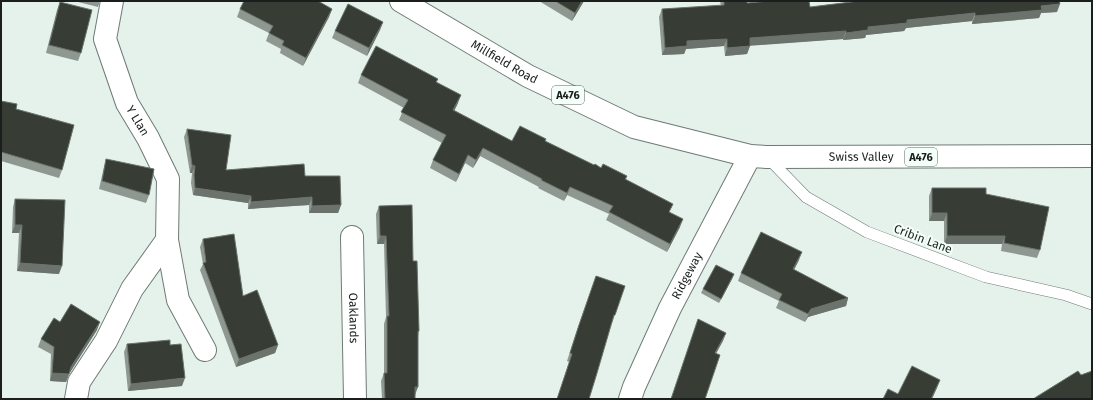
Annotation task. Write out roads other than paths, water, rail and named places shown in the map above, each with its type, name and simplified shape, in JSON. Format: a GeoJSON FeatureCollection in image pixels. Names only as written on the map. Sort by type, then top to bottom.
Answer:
{"type":"FeatureCollection","features":[{"type":"Feature","properties":{"kind":"street","name":"Y Llan"},"geometry":{"type":"LineString","coordinates":[[112,1],[105,39],[127,103],[148,138],[168,180],[167,240],[178,300],[205,350]]}},
{"type":"Feature","properties":{"kind":"street","name":"Millfield Road"},"geometry":{"type":"LineString","coordinates":[[401,1],[528,76],[634,126],[758,157]]}},
{"type":"Feature","properties":{"kind":"street","name":"Swiss Valley"},"geometry":{"type":"LineString","coordinates":[[758,157],[1092,156]]}},
{"type":"Feature","properties":{"kind":"street","name":"Ridgeway"},"geometry":{"type":"LineString","coordinates":[[630,399],[670,308],[758,157]]}},
{"type":"Feature","properties":{"kind":"street","name":"Oaklands"},"geometry":{"type":"LineString","coordinates":[[352,237],[355,399]]}},
{"type":"Feature","properties":{"kind":"street"},"geometry":{"type":"LineString","coordinates":[[76,399],[80,382],[106,341],[132,290],[167,240]]}},
{"type":"Feature","properties":{"kind":"lane","name":"Cribin Lane"},"geometry":{"type":"LineString","coordinates":[[758,157],[806,197],[866,232],[986,277],[1066,295],[1092,304]]}}]}
